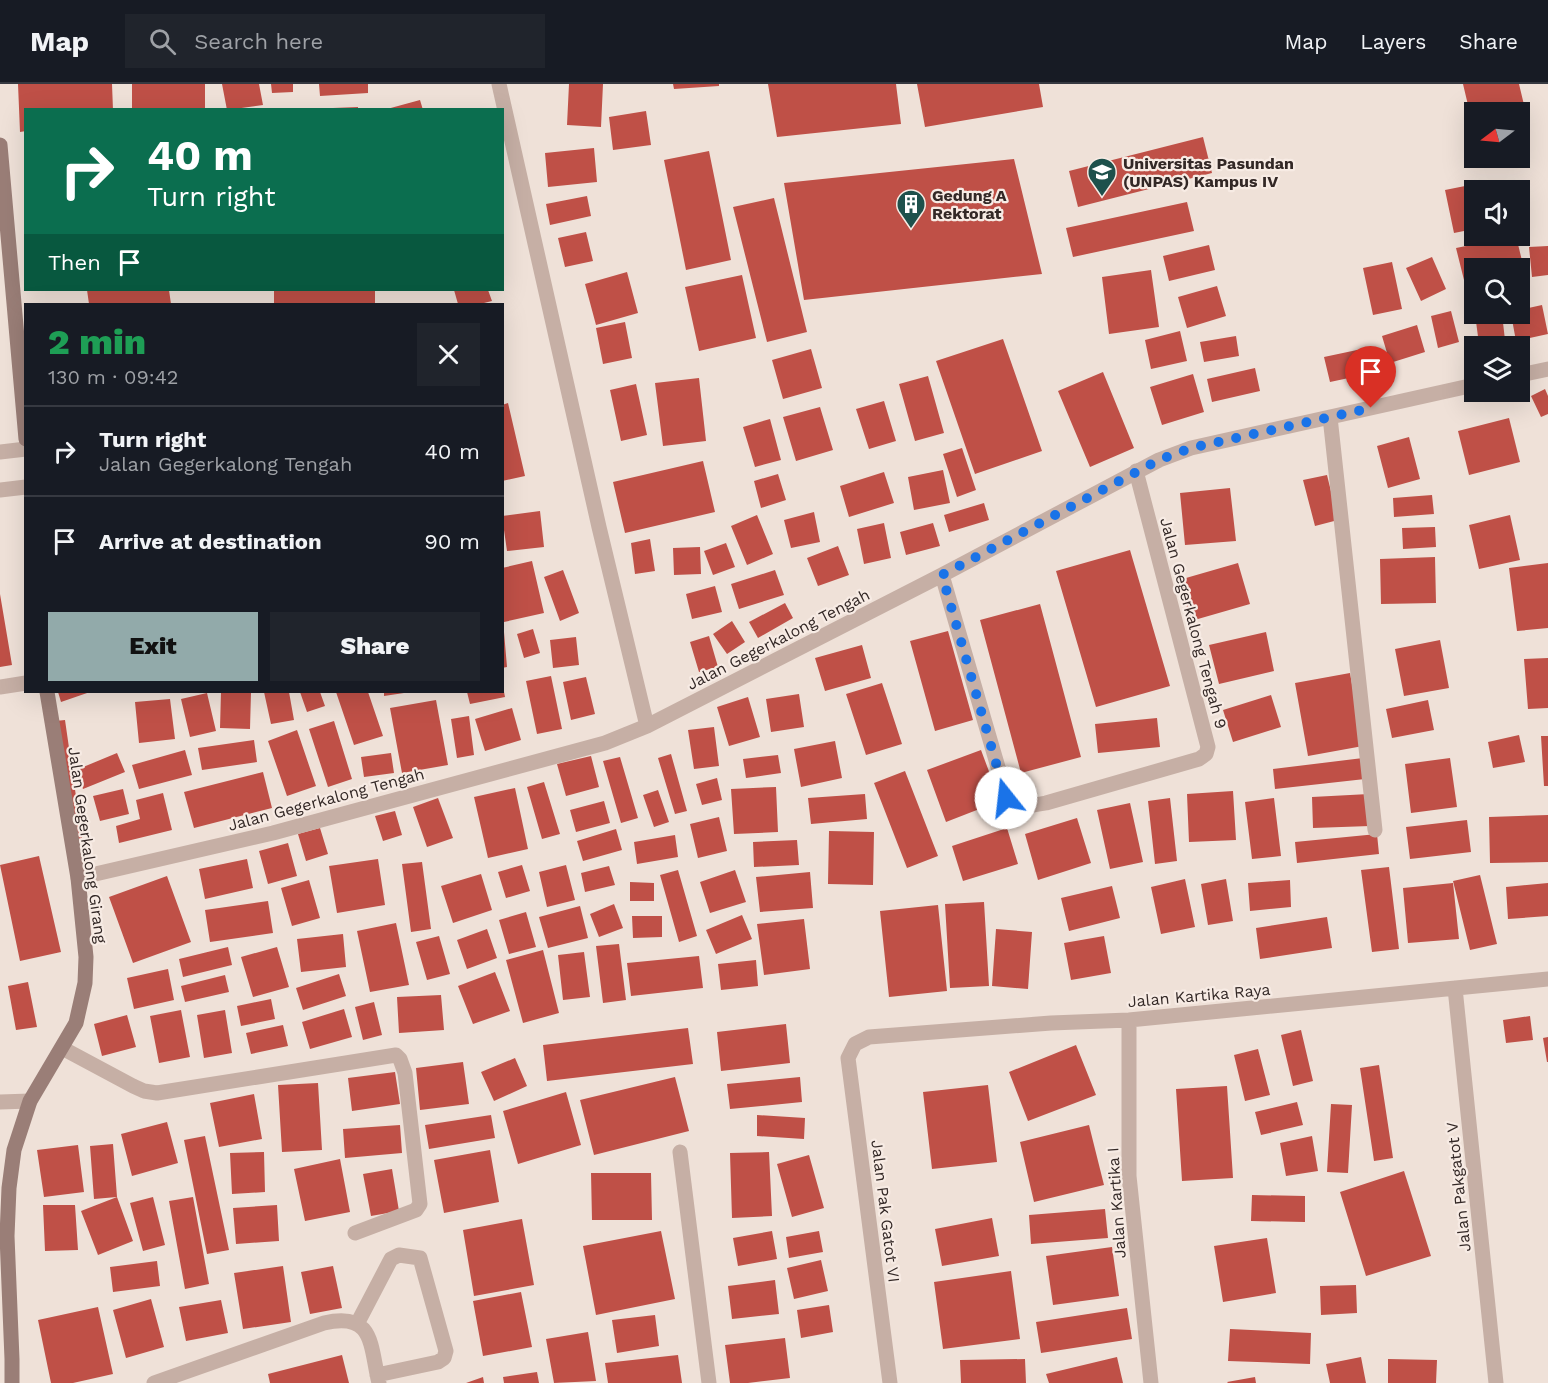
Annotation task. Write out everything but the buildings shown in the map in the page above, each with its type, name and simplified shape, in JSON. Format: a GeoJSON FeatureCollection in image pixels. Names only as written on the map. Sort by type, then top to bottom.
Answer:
{"type":"FeatureCollection","features":[{"type":"Feature","properties":{"kind":"street"},"geometry":{"type":"LineString","coordinates":[[499,84],[596,515],[647,726]]}},
{"type":"Feature","properties":{"kind":"street"},"geometry":{"type":"LineString","coordinates":[[0,145],[24,416]]}},
{"type":"Feature","properties":{"kind":"street"},"geometry":{"type":"LineString","coordinates":[[1530,373],[1548,369]]}},
{"type":"Feature","properties":{"kind":"street","name":"Jalan Gegerkalong Tengah"},"geometry":{"type":"LineString","coordinates":[[78,878],[273,833],[605,743],[647,726],[942,575],[1136,471],[1191,448],[1464,387]]}},
{"type":"Feature","properties":{"kind":"street"},"geometry":{"type":"LineString","coordinates":[[1330,417],[1375,830]]}},
{"type":"Feature","properties":{"kind":"street"},"geometry":{"type":"LineString","coordinates":[[0,452],[24,449]]}},
{"type":"Feature","properties":{"kind":"street","name":"Jalan Gegerkalong Tengah 9"},"geometry":{"type":"LineString","coordinates":[[942,575],[1006,798],[1024,807],[1046,803],[1199,759],[1206,754],[1208,747],[1136,471]]}},
{"type":"Feature","properties":{"kind":"street"},"geometry":{"type":"LineString","coordinates":[[0,490],[24,487]]}},
{"type":"Feature","properties":{"kind":"street"},"geometry":{"type":"LineString","coordinates":[[0,687],[24,683]]}},
{"type":"Feature","properties":{"kind":"street","name":"Jalan Gegerkalong Girang"},"geometry":{"type":"LineString","coordinates":[[12,1383],[7,1236],[9,1188],[14,1150],[30,1101],[76,1023],[85,983],[86,957],[78,878],[47,693]]}},
{"type":"Feature","properties":{"kind":"street","name":"Jalan Kartika Raya"},"geometry":{"type":"LineString","coordinates":[[855,1044],[870,1037],[1051,1023],[1129,1020],[1548,979]]}},
{"type":"Feature","properties":{"kind":"street","name":"Jalan Pakgatot V"},"geometry":{"type":"LineString","coordinates":[[1455,988],[1496,1383]]}},
{"type":"Feature","properties":{"kind":"street","name":"Jalan Kartika I"},"geometry":{"type":"LineString","coordinates":[[1129,1020],[1130,1176],[1151,1383]]}},
{"type":"Feature","properties":{"kind":"street","name":"Jalan Pak Gatot VI"},"geometry":{"type":"LineString","coordinates":[[855,1044],[848,1058],[890,1383]]}},
{"type":"Feature","properties":{"kind":"street"},"geometry":{"type":"LineString","coordinates":[[62,1048],[133,1086],[157,1093],[396,1055],[405,1073],[420,1204],[417,1210],[355,1233]]}},
{"type":"Feature","properties":{"kind":"street"},"geometry":{"type":"LineString","coordinates":[[0,1102],[30,1101]]}},
{"type":"Feature","properties":{"kind":"street"},"geometry":{"type":"LineString","coordinates":[[681,1152],[709,1383]]}},
{"type":"Feature","properties":{"kind":"street"},"geometry":{"type":"LineString","coordinates":[[154,1383],[324,1323],[347,1320],[357,1324],[370,1338],[378,1379],[438,1362],[444,1358],[446,1351],[420,1258],[399,1255],[391,1259],[357,1324]]}},
{"type":"Feature","properties":{"kind":"place","name":"Universitas Pasundan (UNPAS) Kampus IV"},"geometry":{"type":"Point","coordinates":[1102,198]}},
{"type":"Feature","properties":{"kind":"place","name":"Gedung A Rektorat"},"geometry":{"type":"Point","coordinates":[911,230]}},
{"type":"Feature","properties":{"kind":"route"},"geometry":{"type":"LineString","coordinates":[[1006,798],[942,575],[1159,460],[1191,448],[1371,408]]}}]}
